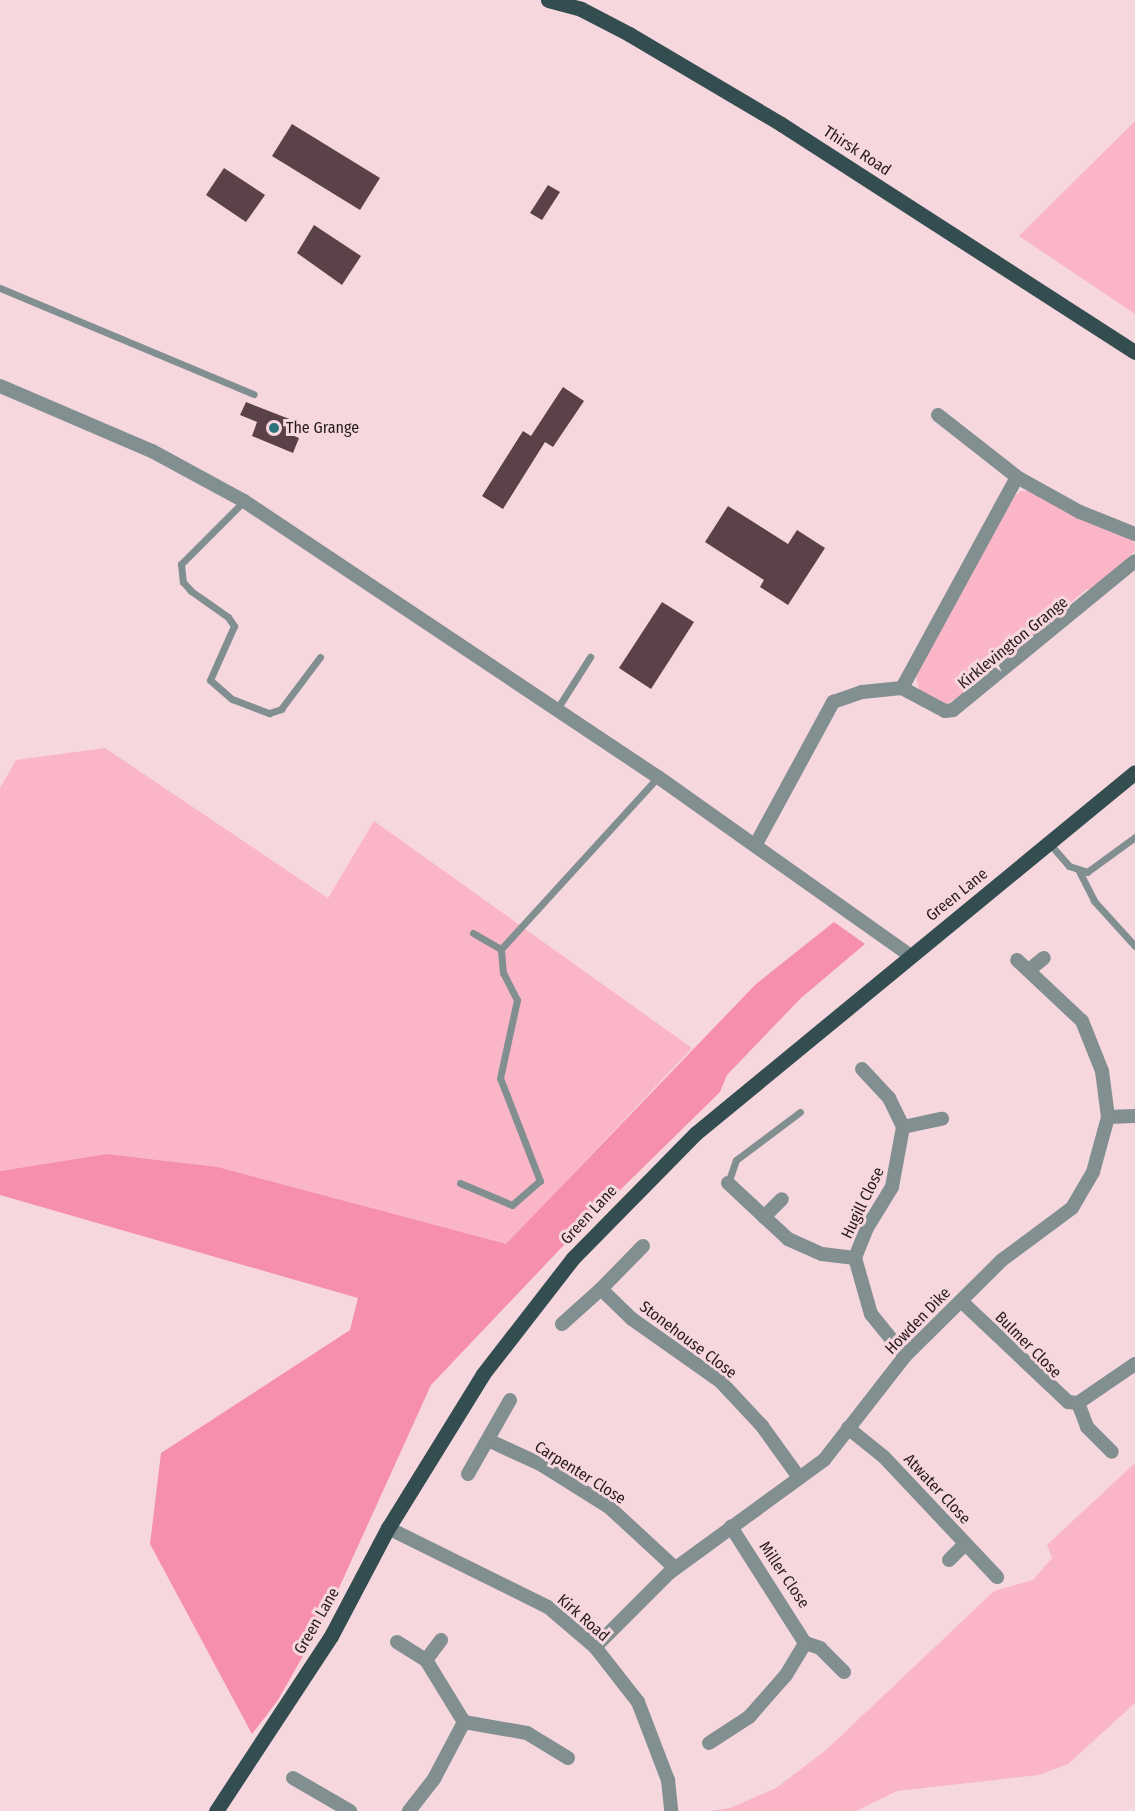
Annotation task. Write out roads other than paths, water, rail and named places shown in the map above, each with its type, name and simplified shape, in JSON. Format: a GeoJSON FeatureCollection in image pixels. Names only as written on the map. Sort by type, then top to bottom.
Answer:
{"type":"FeatureCollection","features":[{"type":"Feature","properties":{"kind":"main road","name":"Thirsk Road"},"geometry":{"type":"LineString","coordinates":[[548,0],[582,9],[781,124],[1135,352]]}},
{"type":"Feature","properties":{"kind":"main road","name":"Green Lane"},"geometry":{"type":"LineString","coordinates":[[216,1811],[331,1636],[388,1528],[483,1374],[573,1258],[696,1133],[1135,772]]}},
{"type":"Feature","properties":{"kind":"street"},"geometry":{"type":"LineString","coordinates":[[0,386],[152,451],[244,501],[658,777],[756,844],[911,956]]}},
{"type":"Feature","properties":{"kind":"street"},"geometry":{"type":"LineString","coordinates":[[938,415],[1017,477],[1080,513],[1135,534]]}},
{"type":"Feature","properties":{"kind":"street"},"geometry":{"type":"LineString","coordinates":[[756,844],[833,702],[862,692],[902,688],[1017,477]]}},
{"type":"Feature","properties":{"kind":"street","name":"Kirklevington Grange"},"geometry":{"type":"LineString","coordinates":[[902,688],[945,711],[961,706],[1135,561]]}},
{"type":"Feature","properties":{"kind":"street"},"geometry":{"type":"LineString","coordinates":[[1029,970],[1044,958]]}},
{"type":"Feature","properties":{"kind":"street","name":"Howden Dike"},"geometry":{"type":"LineString","coordinates":[[595,1647],[675,1568],[798,1476],[824,1460],[905,1356],[1002,1260],[1072,1208],[1093,1172],[1108,1117],[1102,1071],[1082,1021],[1017,960]]}},
{"type":"Feature","properties":{"kind":"street"},"geometry":{"type":"LineString","coordinates":[[862,1069],[889,1098],[903,1127],[942,1119]]}},
{"type":"Feature","properties":{"kind":"street"},"geometry":{"type":"LineString","coordinates":[[1108,1117],[1135,1116]]}},
{"type":"Feature","properties":{"kind":"street","name":"Hugill Close"},"geometry":{"type":"LineString","coordinates":[[903,1127],[892,1187],[867,1228],[855,1258],[871,1314],[905,1356]]}},
{"type":"Feature","properties":{"kind":"street","name":"Hugill Close"},"geometry":{"type":"LineString","coordinates":[[728,1183],[788,1239],[822,1254],[855,1258]]}},
{"type":"Feature","properties":{"kind":"street"},"geometry":{"type":"LineString","coordinates":[[764,1217],[782,1199]]}},
{"type":"Feature","properties":{"kind":"street"},"geometry":{"type":"LineString","coordinates":[[562,1324],[601,1289],[643,1245]]}},
{"type":"Feature","properties":{"kind":"street","name":"Stonehouse Close"},"geometry":{"type":"LineString","coordinates":[[601,1289],[632,1319],[720,1381],[762,1426],[798,1476]]}},
{"type":"Feature","properties":{"kind":"street","name":"Bulmer Close"},"geometry":{"type":"LineString","coordinates":[[961,1301],[1055,1395],[1078,1403]]}},
{"type":"Feature","properties":{"kind":"street"},"geometry":{"type":"LineString","coordinates":[[1113,1452],[1087,1427],[1078,1403],[1135,1364]]}},
{"type":"Feature","properties":{"kind":"street"},"geometry":{"type":"LineString","coordinates":[[468,1474],[510,1400]]}},
{"type":"Feature","properties":{"kind":"street","name":"Atwater Close"},"geometry":{"type":"LineString","coordinates":[[848,1428],[884,1457],[997,1577]]}},
{"type":"Feature","properties":{"kind":"street","name":"Carpenter Close"},"geometry":{"type":"LineString","coordinates":[[488,1440],[542,1465],[609,1508],[675,1568]]}},
{"type":"Feature","properties":{"kind":"street","name":"Miller Close"},"geometry":{"type":"LineString","coordinates":[[731,1527],[805,1643],[820,1648],[844,1672]]}},
{"type":"Feature","properties":{"kind":"street","name":"Kirk Road"},"geometry":{"type":"LineString","coordinates":[[388,1528],[548,1607],[595,1647],[638,1702],[668,1780],[671,1811]]}},
{"type":"Feature","properties":{"kind":"street"},"geometry":{"type":"LineString","coordinates":[[949,1560],[966,1544]]}},
{"type":"Feature","properties":{"kind":"street"},"geometry":{"type":"LineString","coordinates":[[426,1660],[441,1640]]}},
{"type":"Feature","properties":{"kind":"street"},"geometry":{"type":"LineString","coordinates":[[397,1642],[426,1660],[464,1722],[527,1733],[568,1758]]}},
{"type":"Feature","properties":{"kind":"street"},"geometry":{"type":"LineString","coordinates":[[709,1743],[749,1717],[786,1675],[805,1643]]}},
{"type":"Feature","properties":{"kind":"street"},"geometry":{"type":"LineString","coordinates":[[409,1811],[434,1779],[464,1722]]}},
{"type":"Feature","properties":{"kind":"street"},"geometry":{"type":"LineString","coordinates":[[294,1778],[324,1806],[350,1811]]}},
{"type":"Feature","properties":{"kind":"lane"},"geometry":{"type":"LineString","coordinates":[[0,288],[254,394]]}},
{"type":"Feature","properties":{"kind":"lane"},"geometry":{"type":"LineString","coordinates":[[244,501],[181,564],[187,587],[234,626],[210,680],[232,699],[269,713],[281,709],[320,657]]}},
{"type":"Feature","properties":{"kind":"lane"},"geometry":{"type":"LineString","coordinates":[[557,709],[590,657]]}},
{"type":"Feature","properties":{"kind":"lane"},"geometry":{"type":"LineString","coordinates":[[460,1183],[512,1205],[540,1181],[500,1078],[518,1000],[503,973],[501,950],[658,777]]}},
{"type":"Feature","properties":{"kind":"lane"},"geometry":{"type":"LineString","coordinates":[[1079,871],[1098,866],[1135,837]]}},
{"type":"Feature","properties":{"kind":"lane"},"geometry":{"type":"LineString","coordinates":[[1049,843],[1079,871],[1094,901],[1135,946]]}},
{"type":"Feature","properties":{"kind":"lane"},"geometry":{"type":"LineString","coordinates":[[473,933],[501,950]]}},
{"type":"Feature","properties":{"kind":"lane"},"geometry":{"type":"LineString","coordinates":[[728,1183],[736,1160],[800,1112]]}},
{"type":"Feature","properties":{"kind":"place","name":"The Grange"},"geometry":{"type":"Point","coordinates":[274,428]}}]}
